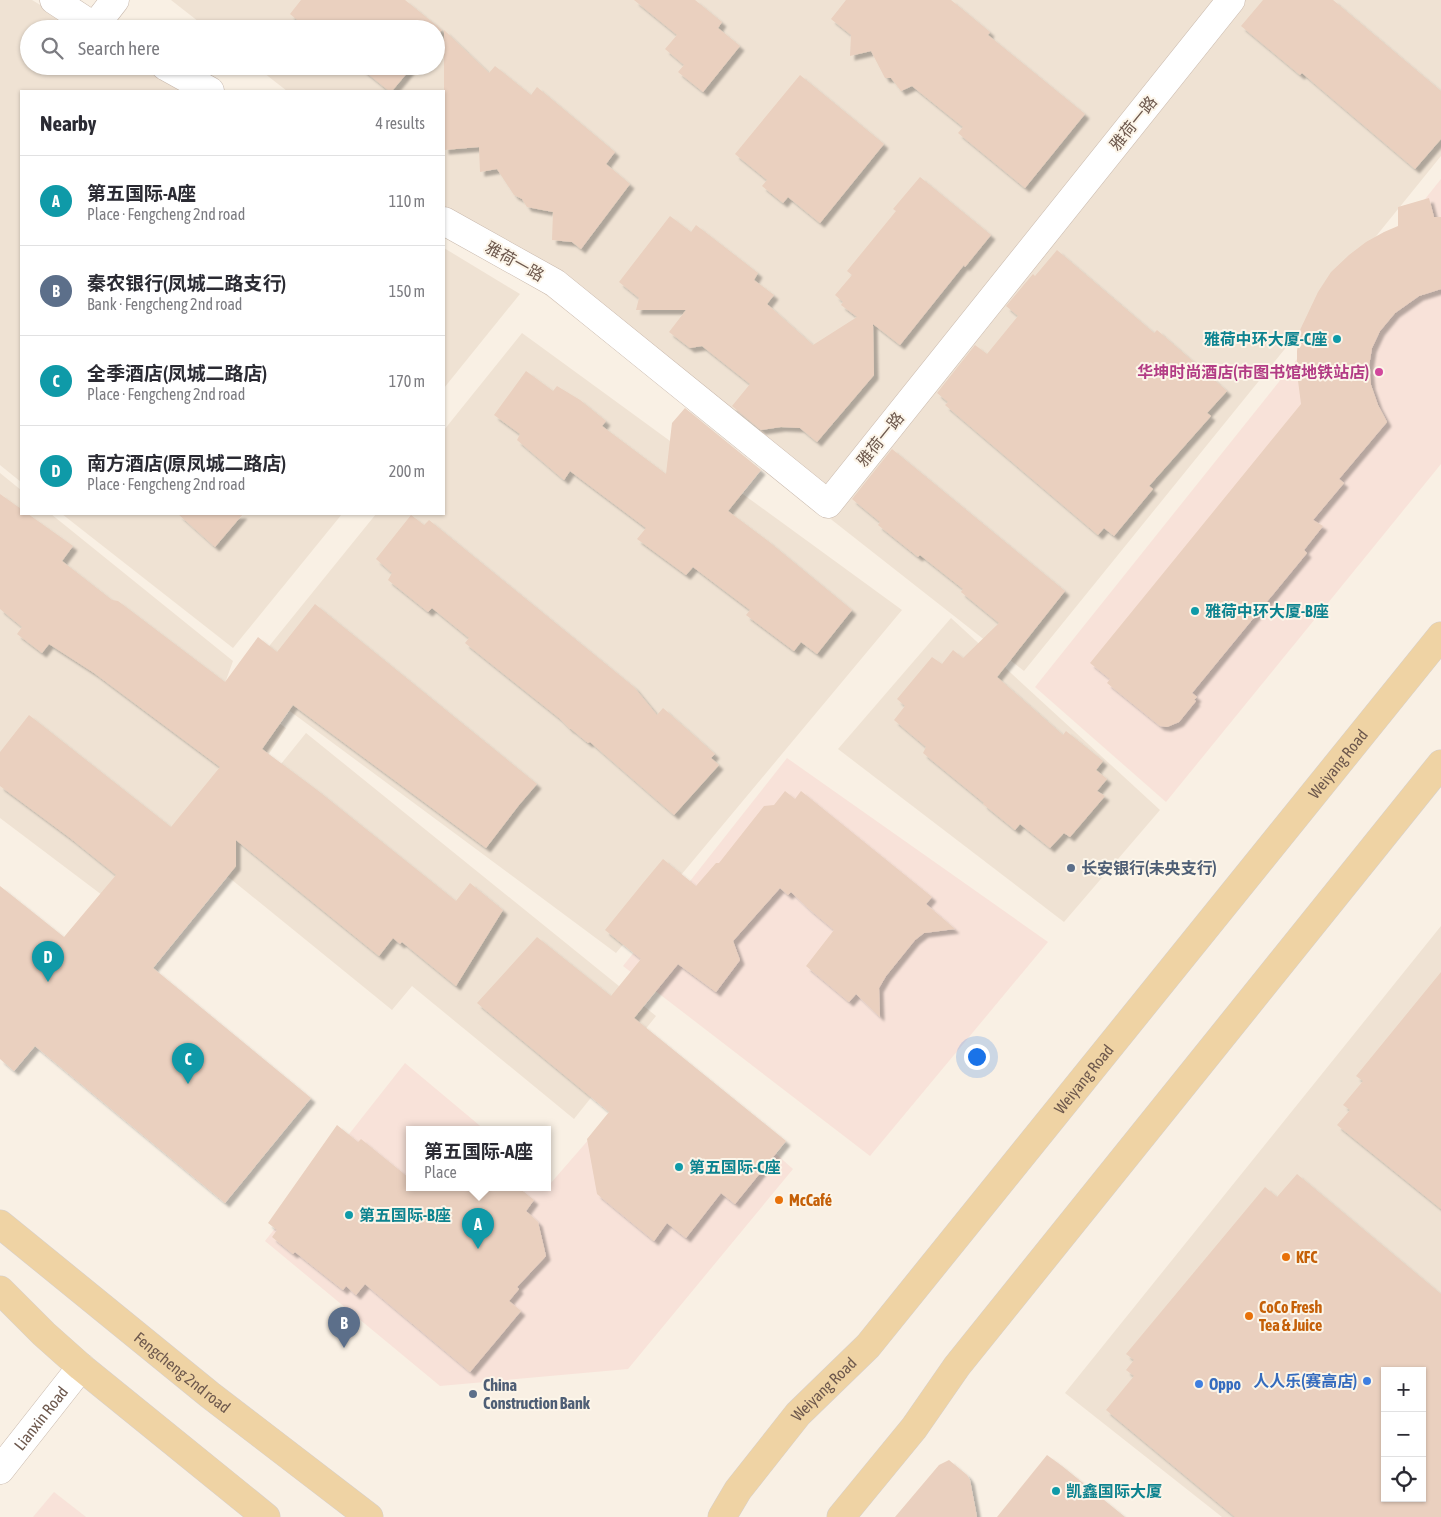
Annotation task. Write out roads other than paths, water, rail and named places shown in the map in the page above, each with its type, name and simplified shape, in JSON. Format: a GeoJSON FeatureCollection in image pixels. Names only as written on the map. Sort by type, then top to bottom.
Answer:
{"type":"FeatureCollection","features":[{"type":"Feature","properties":{"kind":"main road","name":"Weiyang Road"},"geometry":{"type":"LineString","coordinates":[[722,1517],[738,1490],[798,1414],[868,1346],[1441,636]]}},
{"type":"Feature","properties":{"kind":"main road"},"geometry":{"type":"LineString","coordinates":[[843,1515],[914,1428],[957,1366],[1441,764]]}},
{"type":"Feature","properties":{"kind":"main road","name":"Fengcheng 2nd road"},"geometry":{"type":"LineString","coordinates":[[0,1224],[210,1395],[369,1517]]}},
{"type":"Feature","properties":{"kind":"main road"},"geometry":{"type":"LineString","coordinates":[[0,1290],[44,1334],[81,1367],[266,1517]]}},
{"type":"Feature","properties":{"kind":"main road"},"geometry":{"type":"LineString","coordinates":[[707,1517],[738,1490]]}},
{"type":"Feature","properties":{"kind":"main road"},"geometry":{"type":"LineString","coordinates":[[340,1494],[379,1517]]}},
{"type":"Feature","properties":{"kind":"street"},"geometry":{"type":"LineString","coordinates":[[54,0],[84,20]]}},
{"type":"Feature","properties":{"kind":"street"},"geometry":{"type":"LineString","coordinates":[[101,20],[115,0]]}},
{"type":"Feature","properties":{"kind":"street","name":"雅荷一路"},"geometry":{"type":"LineString","coordinates":[[445,222],[555,284],[828,504],[1231,0]]}},
{"type":"Feature","properties":{"kind":"street"},"geometry":{"type":"LineString","coordinates":[[181,75],[208,90]]}},
{"type":"Feature","properties":{"kind":"street","name":"Lianxin Road"},"geometry":{"type":"LineString","coordinates":[[0,1470],[81,1367]]}},
{"type":"Feature","properties":{"kind":"place","name":"雅荷中环大厦-C座"},"geometry":{"type":"Point","coordinates":[1337,339]}},
{"type":"Feature","properties":{"kind":"place","name":"华坤时尚酒店(市图书馆地铁站店)"},"geometry":{"type":"Point","coordinates":[1379,372]}},
{"type":"Feature","properties":{"kind":"place","name":"雅荷中环大厦-B座"},"geometry":{"type":"Point","coordinates":[1195,611]}},
{"type":"Feature","properties":{"kind":"place","name":"长安银行(未央支行)"},"geometry":{"type":"Point","coordinates":[1071,868]}},
{"type":"Feature","properties":{"kind":"place","name":"南方酒店(原凤城二路店)"},"geometry":{"type":"Point","coordinates":[48,982]}},
{"type":"Feature","properties":{"kind":"place","name":"全季酒店(凤城二路店)"},"geometry":{"type":"Point","coordinates":[188,1084]}},
{"type":"Feature","properties":{"kind":"place","name":"第五国际-C座"},"geometry":{"type":"Point","coordinates":[679,1167]}},
{"type":"Feature","properties":{"kind":"place","name":"McCafé"},"geometry":{"type":"Point","coordinates":[779,1200]}},
{"type":"Feature","properties":{"kind":"place","name":"第五国际-B座"},"geometry":{"type":"Point","coordinates":[349,1215]}},
{"type":"Feature","properties":{"kind":"place","name":"第五国际-A座"},"geometry":{"type":"Point","coordinates":[478,1249]}},
{"type":"Feature","properties":{"kind":"place","name":"KFC"},"geometry":{"type":"Point","coordinates":[1286,1257]}},
{"type":"Feature","properties":{"kind":"place","name":"CoCo Fresh Tea & Juice"},"geometry":{"type":"Point","coordinates":[1249,1316]}},
{"type":"Feature","properties":{"kind":"place","name":"秦农银行(凤城二路支行)"},"geometry":{"type":"Point","coordinates":[344,1348]}},
{"type":"Feature","properties":{"kind":"place","name":"人人乐(赛高店)"},"geometry":{"type":"Point","coordinates":[1367,1381]}},
{"type":"Feature","properties":{"kind":"place","name":"Oppo"},"geometry":{"type":"Point","coordinates":[1199,1384]}},
{"type":"Feature","properties":{"kind":"place","name":"China Construction Bank"},"geometry":{"type":"Point","coordinates":[473,1394]}},
{"type":"Feature","properties":{"kind":"place","name":"凯鑫国际大厦"},"geometry":{"type":"Point","coordinates":[1056,1491]}}]}
